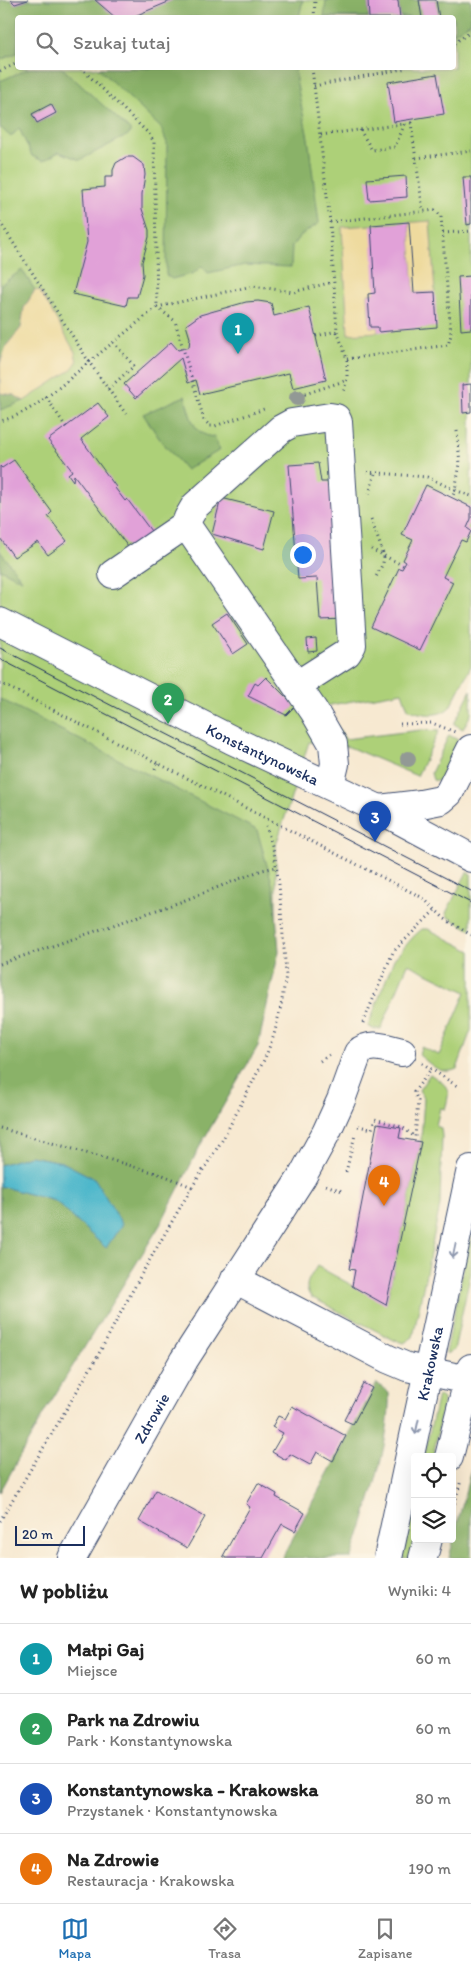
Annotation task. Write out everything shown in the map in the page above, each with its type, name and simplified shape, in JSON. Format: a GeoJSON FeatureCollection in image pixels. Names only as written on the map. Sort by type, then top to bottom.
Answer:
{"type":"FeatureCollection","features":[{"type":"Feature","properties":{"kind":"main road"},"geometry":{"type":"LineString","coordinates":[[296,685],[351,650],[352,645],[342,470],[336,418],[330,417],[292,423],[281,429],[195,506],[188,518],[187,526],[296,685],[314,711],[333,744],[335,764],[330,785]]}},
{"type":"Feature","properties":{"kind":"main road"},"geometry":{"type":"LineString","coordinates":[[113,574],[182,527],[187,526]]}},
{"type":"Feature","properties":{"kind":"main road","name":"Konstantynowska"},"geometry":{"type":"LineString","coordinates":[[0,622],[232,740],[378,809],[471,858]]}},
{"type":"Feature","properties":{"kind":"main road"},"geometry":{"type":"LineString","coordinates":[[378,809],[442,800],[449,793],[471,749]]}},
{"type":"Feature","properties":{"kind":"main road","name":"Zdrowie"},"geometry":{"type":"LineString","coordinates":[[72,1558],[184,1360],[302,1177],[322,1142],[341,1100],[358,1053],[363,1048],[370,1046],[402,1052]]}},
{"type":"Feature","properties":{"kind":"main road","name":"Krakowska"},"geometry":{"type":"LineString","coordinates":[[388,1558],[471,1169]]}},
{"type":"Feature","properties":{"kind":"main road"},"geometry":{"type":"LineString","coordinates":[[235,1279],[382,1356],[407,1367],[429,1371],[470,1374],[450,1453]]}},
{"type":"Feature","properties":{"kind":"main road"},"geometry":{"type":"LineString","coordinates":[[423,1558],[427,1543]]}},
{"type":"Feature","properties":{"kind":"path"},"geometry":{"type":"LineString","coordinates":[[314,15],[315,0]]}},
{"type":"Feature","properties":{"kind":"path"},"geometry":{"type":"LineString","coordinates":[[456,42],[471,32]]}},
{"type":"Feature","properties":{"kind":"path"},"geometry":{"type":"LineString","coordinates":[[0,71],[15,64]]}},
{"type":"Feature","properties":{"kind":"path"},"geometry":{"type":"LineString","coordinates":[[83,70],[149,134],[154,142],[157,307]]}},
{"type":"Feature","properties":{"kind":"path"},"geometry":{"type":"LineString","coordinates":[[312,70],[330,222],[338,331],[347,359],[347,379],[336,418]]}},
{"type":"Feature","properties":{"kind":"path"},"geometry":{"type":"LineString","coordinates":[[314,86],[398,70]]}},
{"type":"Feature","properties":{"kind":"path"},"geometry":{"type":"LineString","coordinates":[[360,130],[372,150],[395,147],[405,123]]}},
{"type":"Feature","properties":{"kind":"path"},"geometry":{"type":"LineString","coordinates":[[321,135],[411,123],[423,211]]}},
{"type":"Feature","properties":{"kind":"path"},"geometry":{"type":"LineString","coordinates":[[416,158],[471,151]]}},
{"type":"Feature","properties":{"kind":"path"},"geometry":{"type":"LineString","coordinates":[[330,222],[435,210],[441,216],[451,336],[448,345],[347,359]]}},
{"type":"Feature","properties":{"kind":"path"},"geometry":{"type":"LineString","coordinates":[[0,222],[89,362],[126,414]]}},
{"type":"Feature","properties":{"kind":"path"},"geometry":{"type":"LineString","coordinates":[[443,233],[471,231]]}},
{"type":"Feature","properties":{"kind":"path"},"geometry":{"type":"LineString","coordinates":[[0,421],[14,418],[46,396],[157,307],[253,286],[293,292],[333,282]]}},
{"type":"Feature","properties":{"kind":"path"},"geometry":{"type":"LineString","coordinates":[[157,307],[175,321],[206,424],[215,426],[268,407]]}},
{"type":"Feature","properties":{"kind":"path"},"geometry":{"type":"LineString","coordinates":[[316,336],[338,331]]}},
{"type":"Feature","properties":{"kind":"path"},"geometry":{"type":"LineString","coordinates":[[108,389],[134,366],[114,343]]}},
{"type":"Feature","properties":{"kind":"path"},"geometry":{"type":"LineString","coordinates":[[286,401],[290,396],[301,392],[305,394],[347,379]]}},
{"type":"Feature","properties":{"kind":"path"},"geometry":{"type":"LineString","coordinates":[[46,396],[66,427]]}},
{"type":"Feature","properties":{"kind":"path"},"geometry":{"type":"LineString","coordinates":[[452,498],[460,464],[457,432]]}},
{"type":"Feature","properties":{"kind":"path"},"geometry":{"type":"LineString","coordinates":[[342,470],[427,477],[471,496]]}},
{"type":"Feature","properties":{"kind":"path"},"geometry":{"type":"LineString","coordinates":[[367,502],[375,474]]}},
{"type":"Feature","properties":{"kind":"path"},"geometry":{"type":"LineString","coordinates":[[369,513],[384,556],[383,563],[370,588]]}},
{"type":"Feature","properties":{"kind":"path"},"geometry":{"type":"LineString","coordinates":[[347,542],[357,543],[404,566]]}},
{"type":"Feature","properties":{"kind":"path"},"geometry":{"type":"LineString","coordinates":[[0,683],[423,898],[444,919],[471,934]]}},
{"type":"Feature","properties":{"kind":"path"},"geometry":{"type":"LineString","coordinates":[[400,724],[432,723],[447,728]]}},
{"type":"Feature","properties":{"kind":"path"},"geometry":{"type":"LineString","coordinates":[[154,769],[158,762]]}},
{"type":"Feature","properties":{"kind":"path"},"geometry":{"type":"LineString","coordinates":[[0,1521],[96,1359],[141,1275],[192,1187],[223,1139],[265,1058],[274,1035],[282,1006],[286,975],[285,942],[277,867],[266,826]]}},
{"type":"Feature","properties":{"kind":"path"},"geometry":{"type":"LineString","coordinates":[[0,964],[180,902],[262,870],[277,867]]}},
{"type":"Feature","properties":{"kind":"path"},"geometry":{"type":"LineString","coordinates":[[361,1028],[393,952],[436,910]]}},
{"type":"Feature","properties":{"kind":"path"},"geometry":{"type":"LineString","coordinates":[[402,1052],[457,1086]]}},
{"type":"Feature","properties":{"kind":"path"},"geometry":{"type":"LineString","coordinates":[[320,1061],[334,1053]]}},
{"type":"Feature","properties":{"kind":"path"},"geometry":{"type":"LineString","coordinates":[[346,1172],[358,1126],[372,1129],[375,1119],[402,1127],[415,1137],[418,1101],[414,1092],[431,1069]]}},
{"type":"Feature","properties":{"kind":"path"},"geometry":{"type":"LineString","coordinates":[[0,1128],[164,1175],[192,1187]]}},
{"type":"Feature","properties":{"kind":"green space"},"geometry":{"type":"Polygon","coordinates":[[[0,0],[471,0],[471,666],[450,707],[441,713],[424,714],[408,709],[402,692],[325,706],[345,739],[421,730],[439,731],[417,776],[349,747],[309,742],[276,845],[276,956],[0,1466],[0,0]]]}},
{"type":"Feature","properties":{"kind":"green space"},"geometry":{"type":"Polygon","coordinates":[[[0,0],[11,0],[15,4],[30,0],[95,0],[114,15],[15,15],[15,54],[0,60],[0,0]]]}},
{"type":"Feature","properties":{"kind":"green space"},"geometry":{"type":"Polygon","coordinates":[[[173,0],[303,0],[299,15],[137,15],[173,0]]]}},
{"type":"Feature","properties":{"kind":"green space"},"geometry":{"type":"Polygon","coordinates":[[[326,0],[368,0],[369,15],[324,15],[326,0]]]}},
{"type":"Feature","properties":{"kind":"green space"},"geometry":{"type":"Polygon","coordinates":[[[398,0],[471,0],[471,22],[456,32],[456,15],[400,15],[398,0]]]}},
{"type":"Feature","properties":{"kind":"green space"},"geometry":{"type":"Polygon","coordinates":[[[25,70],[64,70],[130,130],[130,134],[80,160],[59,152],[43,161],[32,156],[19,128],[11,137],[0,127],[0,81],[25,70]],[[51,104],[32,114],[37,123],[56,113],[51,104]]]}},
{"type":"Feature","properties":{"kind":"green space"},"geometry":{"type":"Polygon","coordinates":[[[100,70],[295,70],[308,138],[319,223],[300,236],[292,246],[291,267],[245,265],[208,273],[202,266],[194,273],[172,279],[166,275],[167,143],[161,128],[100,70]]]}},
{"type":"Feature","properties":{"kind":"green space"},"geometry":{"type":"Polygon","coordinates":[[[22,270],[35,290],[24,308],[21,328],[6,346],[0,364],[0,285],[22,270]]]}},
{"type":"Feature","properties":{"kind":"green space"},"geometry":{"type":"Polygon","coordinates":[[[0,393],[14,395],[24,401],[0,410],[0,393]]]}},
{"type":"Feature","properties":{"kind":"green space"},"geometry":{"type":"Polygon","coordinates":[[[185,396],[196,428],[214,437],[220,450],[186,470],[159,438],[143,414],[185,396]]]}},
{"type":"Feature","properties":{"kind":"green space"},"geometry":{"type":"Polygon","coordinates":[[[0,551],[22,580],[0,569],[0,551]]]}},
{"type":"Feature","properties":{"kind":"green space"},"geometry":{"type":"Polygon","coordinates":[[[471,690],[471,714],[463,729],[454,724],[471,690]]]}},
{"type":"Feature","properties":{"kind":"green space"},"geometry":{"type":"Polygon","coordinates":[[[0,699],[257,830],[274,890],[279,951],[258,1046],[201,1144],[160,1225],[45,1411],[0,1492],[0,1186],[55,1201],[105,1247],[95,1179],[62,1162],[30,1156],[0,1165],[0,699]]]}},
{"type":"Feature","properties":{"kind":"green space"},"geometry":{"type":"Polygon","coordinates":[[[449,735],[458,740],[441,776],[448,778],[445,783],[433,780],[431,773],[449,735]]]}},
{"type":"Feature","properties":{"kind":"green space"},"geometry":{"type":"Polygon","coordinates":[[[467,872],[471,874],[471,930],[448,917],[446,913],[467,872]]]}},
{"type":"Feature","properties":{"kind":"green space"},"geometry":{"type":"Polygon","coordinates":[[[422,929],[428,929],[471,951],[471,1030],[457,1069],[451,1071],[441,1070],[432,1066],[419,1055],[421,1047],[439,1055],[466,992],[408,964],[381,1029],[373,1029],[368,1026],[394,959],[422,929]]]}},
{"type":"Feature","properties":{"kind":"green space"},"geometry":{"type":"Polygon","coordinates":[[[430,1074],[444,1085],[448,1091],[445,1109],[440,1108],[436,1126],[441,1128],[442,1136],[440,1205],[413,1337],[404,1343],[394,1340],[311,1297],[308,1293],[307,1285],[317,1266],[386,1304],[421,1142],[424,1098],[419,1090],[430,1074]]]}},
{"type":"Feature","properties":{"kind":"green space"},"geometry":{"type":"Polygon","coordinates":[[[471,1231],[471,1272],[454,1350],[447,1354],[446,1353],[471,1231]]]}},
{"type":"Feature","properties":{"kind":"green space"},"geometry":{"type":"Polygon","coordinates":[[[377,1383],[389,1393],[386,1434],[377,1476],[352,1558],[282,1558],[377,1383]]]}},
{"type":"Feature","properties":{"kind":"green space"},"geometry":{"type":"Polygon","coordinates":[[[438,1395],[443,1399],[443,1403],[434,1453],[425,1453],[438,1395]]]}},
{"type":"Feature","properties":{"kind":"green space"},"geometry":{"type":"Polygon","coordinates":[[[471,1469],[471,1558],[449,1558],[453,1543],[456,1543],[456,1530],[471,1469]]]}},
{"type":"Feature","properties":{"kind":"green space"},"geometry":{"type":"Polygon","coordinates":[[[411,1519],[411,1543],[414,1543],[410,1558],[402,1558],[411,1519]]]}},
{"type":"Feature","properties":{"kind":"sand"},"geometry":{"type":"Polygon","coordinates":[[[430,221],[435,292],[414,293],[409,222],[430,221]]]}},
{"type":"Feature","properties":{"kind":"sand"},"geometry":{"type":"Polygon","coordinates":[[[409,222],[375,293],[368,294],[370,327],[378,327],[378,332],[348,334],[342,227],[409,222]]]}},
{"type":"Feature","properties":{"kind":"sand"},"geometry":{"type":"Polygon","coordinates":[[[35,290],[40,291],[75,352],[77,362],[71,370],[24,401],[14,395],[0,393],[0,364],[6,346],[21,328],[24,308],[35,290]]]}},
{"type":"Feature","properties":{"kind":"water"},"geometry":{"type":"Polygon","coordinates":[[[30,1156],[62,1162],[95,1179],[122,1224],[106,1248],[55,1201],[0,1186],[0,1165],[30,1156]]]}},
{"type":"Feature","properties":{"kind":"building"},"geometry":{"type":"Polygon","coordinates":[[[11,0],[28,0],[15,4],[11,0]]]}},
{"type":"Feature","properties":{"kind":"building"},"geometry":{"type":"Polygon","coordinates":[[[95,0],[173,0],[137,15],[112,15],[95,0]]]}},
{"type":"Feature","properties":{"kind":"building"},"geometry":{"type":"Polygon","coordinates":[[[368,0],[398,0],[400,15],[369,15],[368,0]]]}},
{"type":"Feature","properties":{"kind":"building"},"geometry":{"type":"Polygon","coordinates":[[[419,0],[436,0],[438,15],[422,15],[419,0]]]}},
{"type":"Feature","properties":{"kind":"building"},"geometry":{"type":"Polygon","coordinates":[[[437,74],[444,114],[394,122],[388,82],[437,74]]]}},
{"type":"Feature","properties":{"kind":"building"},"geometry":{"type":"Polygon","coordinates":[[[51,104],[56,113],[37,123],[32,114],[51,104]]]}},
{"type":"Feature","properties":{"kind":"building"},"geometry":{"type":"Polygon","coordinates":[[[126,157],[133,157],[144,165],[142,209],[149,230],[149,237],[142,262],[143,275],[137,297],[128,297],[126,306],[73,294],[87,242],[83,189],[105,187],[105,177],[113,177],[116,163],[126,157]]]}},
{"type":"Feature","properties":{"kind":"building"},"geometry":{"type":"Polygon","coordinates":[[[406,176],[407,197],[369,200],[367,179],[406,176]]]}},
{"type":"Feature","properties":{"kind":"building"},"geometry":{"type":"Polygon","coordinates":[[[463,177],[471,177],[471,224],[467,225],[463,177]]]}},
{"type":"Feature","properties":{"kind":"building"},"geometry":{"type":"Polygon","coordinates":[[[409,222],[414,293],[435,292],[437,327],[378,332],[378,327],[370,327],[368,294],[375,293],[371,225],[409,222]]]}},
{"type":"Feature","properties":{"kind":"building"},"geometry":{"type":"Polygon","coordinates":[[[471,276],[471,329],[461,330],[458,277],[471,276]]]}},
{"type":"Feature","properties":{"kind":"building"},"geometry":{"type":"Polygon","coordinates":[[[246,302],[271,303],[274,316],[309,307],[326,380],[293,388],[289,373],[200,394],[196,380],[188,383],[181,358],[136,398],[124,384],[171,342],[178,350],[189,347],[190,338],[186,325],[200,315],[246,302]]]}},
{"type":"Feature","properties":{"kind":"building"},"geometry":{"type":"Polygon","coordinates":[[[471,384],[471,412],[463,413],[462,385],[471,384]]]}},
{"type":"Feature","properties":{"kind":"building"},"geometry":{"type":"Polygon","coordinates":[[[98,403],[109,417],[81,439],[115,488],[125,501],[127,499],[154,535],[131,551],[74,475],[73,481],[68,474],[72,471],[48,440],[98,403]]]}},
{"type":"Feature","properties":{"kind":"building"},"geometry":{"type":"Polygon","coordinates":[[[14,460],[52,512],[48,516],[67,541],[48,555],[38,542],[14,557],[0,538],[0,466],[2,468],[14,460]]]}},
{"type":"Feature","properties":{"kind":"building"},"geometry":{"type":"Polygon","coordinates":[[[318,463],[321,482],[330,482],[344,619],[320,620],[317,578],[298,579],[289,465],[318,463]]]}},
{"type":"Feature","properties":{"kind":"building"},"geometry":{"type":"Polygon","coordinates":[[[426,485],[471,507],[471,519],[467,528],[471,531],[466,542],[461,540],[443,577],[453,582],[420,650],[371,627],[399,568],[402,569],[406,562],[403,560],[413,540],[402,535],[426,485]]]}},
{"type":"Feature","properties":{"kind":"building"},"geometry":{"type":"Polygon","coordinates":[[[221,498],[274,511],[264,549],[212,534],[221,498]]]}},
{"type":"Feature","properties":{"kind":"building"},"geometry":{"type":"Polygon","coordinates":[[[227,613],[248,644],[233,654],[212,623],[227,613]]]}},
{"type":"Feature","properties":{"kind":"building"},"geometry":{"type":"Polygon","coordinates":[[[316,638],[317,651],[308,652],[307,639],[316,638]]]}},
{"type":"Feature","properties":{"kind":"building"},"geometry":{"type":"Polygon","coordinates":[[[266,677],[295,706],[286,715],[248,696],[255,683],[258,685],[266,677]]]}},
{"type":"Feature","properties":{"kind":"building"},"geometry":{"type":"Polygon","coordinates":[[[377,1124],[401,1128],[399,1138],[421,1142],[386,1305],[352,1286],[355,1270],[349,1269],[377,1124]]]}},
{"type":"Feature","properties":{"kind":"building"},"geometry":{"type":"Polygon","coordinates":[[[363,1383],[372,1388],[353,1424],[344,1420],[363,1383]]]}},
{"type":"Feature","properties":{"kind":"building"},"geometry":{"type":"Polygon","coordinates":[[[292,1406],[346,1436],[333,1461],[317,1452],[310,1465],[290,1454],[286,1460],[272,1452],[283,1433],[272,1427],[278,1416],[285,1419],[292,1406]]]}},
{"type":"Feature","properties":{"kind":"building"},"geometry":{"type":"Polygon","coordinates":[[[258,1483],[277,1494],[276,1497],[305,1513],[295,1531],[282,1524],[263,1558],[226,1558],[223,1556],[250,1507],[246,1504],[258,1483]]]}},
{"type":"Feature","properties":{"kind":"building"},"geometry":{"type":"Polygon","coordinates":[[[156,1490],[205,1517],[187,1548],[139,1521],[156,1490]]]}},
{"type":"Feature","properties":{"kind":"tram line"},"geometry":{"type":"LineString","coordinates":[[0,648],[471,891]]}},
{"type":"Feature","properties":{"kind":"tram line"},"geometry":{"type":"LineString","coordinates":[[0,659],[471,903]]}},
{"type":"Feature","properties":{"kind":"place","name":"Małpi Gaj"},"geometry":{"type":"Point","coordinates":[238,354]}},
{"type":"Feature","properties":{"kind":"place","name":"Park na Zdrowiu"},"geometry":{"type":"Point","coordinates":[168,724]}},
{"type":"Feature","properties":{"kind":"place","name":"Konstantynowska - Krakowska"},"geometry":{"type":"Point","coordinates":[375,842]}},
{"type":"Feature","properties":{"kind":"place","name":"Na Zdrowie"},"geometry":{"type":"Point","coordinates":[384,1206]}}]}
